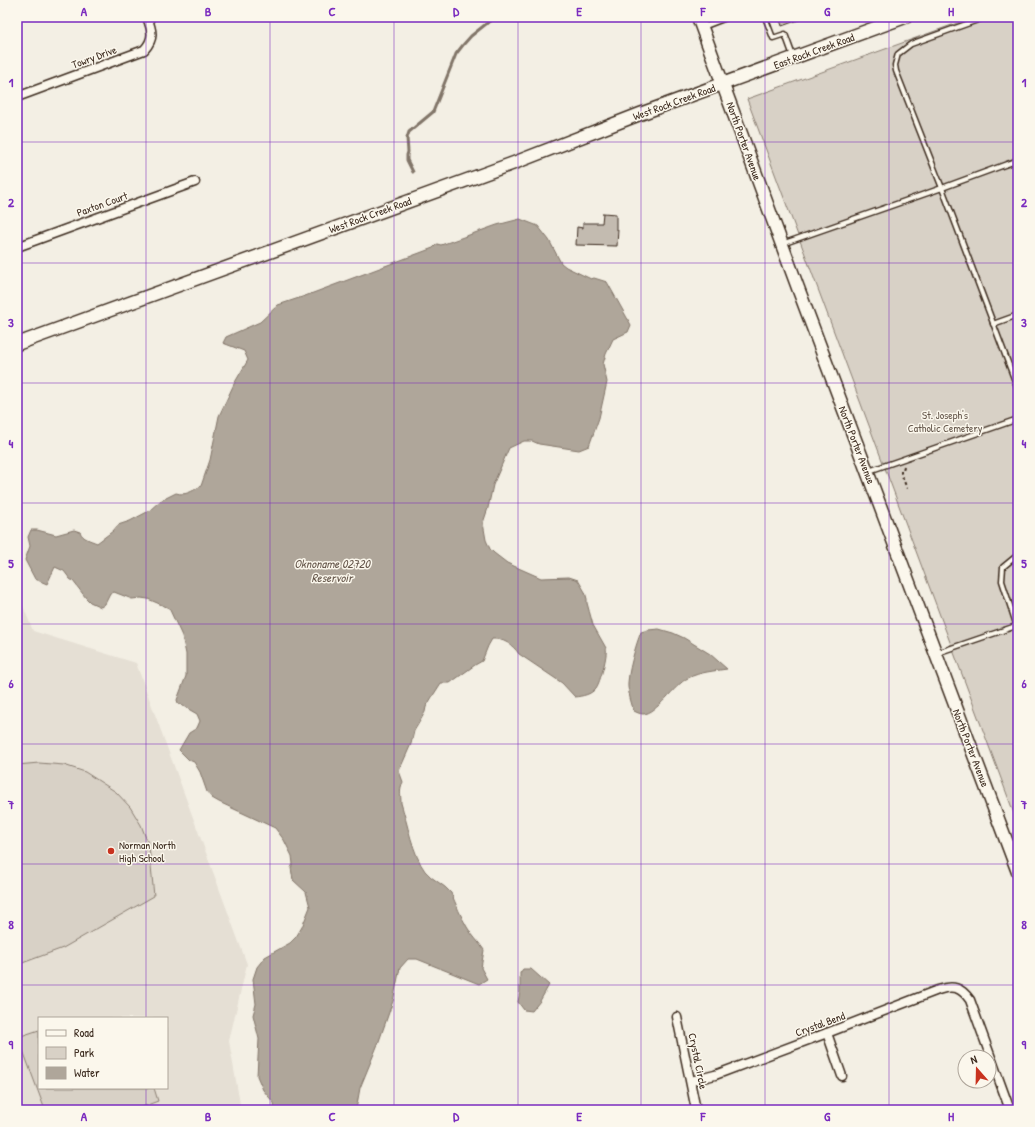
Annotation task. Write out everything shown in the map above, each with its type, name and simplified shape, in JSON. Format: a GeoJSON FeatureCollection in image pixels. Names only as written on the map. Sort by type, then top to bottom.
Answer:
{"type":"FeatureCollection","features":[{"type":"Feature","properties":{"kind":"main road","name":"East Rock Creek Road"},"geometry":{"type":"LineString","coordinates":[[723,84],[905,17]]}},
{"type":"Feature","properties":{"kind":"main road","name":"North Porter Avenue"},"geometry":{"type":"LineString","coordinates":[[700,22],[935,654],[1018,872]]}},
{"type":"Feature","properties":{"kind":"main road","name":"West Rock Creek Road"},"geometry":{"type":"LineString","coordinates":[[17,344],[514,163],[723,84]]}},
{"type":"Feature","properties":{"kind":"street","name":"Towry Drive"},"geometry":{"type":"LineString","coordinates":[[17,97],[144,50],[148,46],[151,39],[152,31],[147,17]]}},
{"type":"Feature","properties":{"kind":"street","name":"Paxton Court"},"geometry":{"type":"LineString","coordinates":[[17,247],[195,182]]}},
{"type":"Feature","properties":{"kind":"street","name":"Crystal Bend"},"geometry":{"type":"LineString","coordinates":[[691,1081],[715,1075],[938,990],[945,988],[956,988],[966,994],[970,1000],[1010,1110]]}},
{"type":"Feature","properties":{"kind":"street","name":"Crystal Circle"},"geometry":{"type":"LineString","coordinates":[[677,1017],[696,1110]]}},
{"type":"Feature","properties":{"kind":"street"},"geometry":{"type":"LineString","coordinates":[[827,1033],[842,1076]]}},
{"type":"Feature","properties":{"kind":"lane"},"geometry":{"type":"LineString","coordinates":[[700,22],[729,17]]}},
{"type":"Feature","properties":{"kind":"lane"},"geometry":{"type":"LineString","coordinates":[[765,17],[773,38],[785,34],[794,58]]}},
{"type":"Feature","properties":{"kind":"lane"},"geometry":{"type":"LineString","coordinates":[[986,17],[911,44],[898,54],[895,66],[1018,389]]}},
{"type":"Feature","properties":{"kind":"lane"},"geometry":{"type":"LineString","coordinates":[[782,244],[1018,160]]}},
{"type":"Feature","properties":{"kind":"lane"},"geometry":{"type":"LineString","coordinates":[[994,324],[1018,315]]}},
{"type":"Feature","properties":{"kind":"lane"},"geometry":{"type":"LineString","coordinates":[[868,472],[1018,419]]}},
{"type":"Feature","properties":{"kind":"lane"},"geometry":{"type":"LineString","coordinates":[[935,654],[1017,628],[1002,582],[1003,567],[1018,556]]}},
{"type":"Feature","properties":{"kind":"path"},"geometry":{"type":"LineString","coordinates":[[903,460],[905,465],[904,470],[901,471],[901,473],[907,489]]}},
{"type":"Feature","properties":{"kind":"shaded area","name":"Norman North High School"},"geometry":{"type":"Polygon","coordinates":[[[17,591],[33,631],[136,663],[247,964],[229,1041],[241,1110],[17,1110],[17,591]]]}},
{"type":"Feature","properties":{"kind":"green space","name":"St. Joseph's Catholic Cemetery"},"geometry":{"type":"Polygon","coordinates":[[[974,17],[1018,17],[1018,824],[747,99],[974,17]]]}},
{"type":"Feature","properties":{"kind":"green space"},"geometry":{"type":"Polygon","coordinates":[[[39,763],[64,765],[85,772],[116,792],[130,807],[141,825],[149,846],[154,896],[63,948],[17,965],[17,765],[39,763]]]}},
{"type":"Feature","properties":{"kind":"green space"},"geometry":{"type":"Polygon","coordinates":[[[38,1030],[38,1089],[154,1089],[158,1101],[134,1110],[45,1110],[18,1037],[38,1030]]]}},
{"type":"Feature","properties":{"kind":"water","name":"Oknoname 02720 Reservoir"},"geometry":{"type":"Polygon","coordinates":[[[520,219],[538,226],[549,240],[561,263],[566,267],[591,279],[594,278],[607,282],[631,325],[628,332],[613,339],[606,354],[603,364],[607,382],[599,418],[589,446],[579,450],[539,444],[532,441],[524,441],[509,448],[493,485],[483,523],[486,540],[490,549],[507,563],[541,578],[569,577],[578,580],[585,592],[593,625],[606,648],[606,656],[600,680],[592,692],[575,697],[562,683],[519,654],[511,645],[504,641],[492,639],[482,661],[450,683],[441,683],[426,707],[425,712],[414,731],[411,744],[399,771],[403,782],[401,790],[401,803],[414,847],[421,864],[425,871],[434,880],[451,893],[467,927],[484,950],[481,968],[487,979],[479,984],[417,959],[408,959],[400,968],[393,1001],[378,1044],[360,1088],[356,1110],[275,1110],[274,1103],[263,1090],[257,1076],[259,1039],[253,1015],[256,1004],[253,979],[257,967],[265,957],[290,943],[296,937],[302,927],[310,907],[306,892],[293,880],[291,868],[293,864],[292,856],[284,840],[275,828],[212,798],[207,792],[200,772],[194,762],[189,760],[179,750],[189,733],[197,728],[200,721],[197,714],[178,703],[177,700],[186,676],[186,654],[182,636],[169,608],[148,599],[132,599],[114,592],[110,594],[105,604],[101,607],[90,602],[64,571],[55,567],[47,584],[35,579],[25,560],[30,546],[28,537],[31,530],[56,535],[74,530],[80,532],[87,539],[97,543],[113,531],[118,525],[130,521],[149,511],[160,501],[176,493],[186,493],[201,486],[210,460],[219,416],[234,384],[248,360],[244,351],[223,343],[226,337],[260,322],[278,305],[433,248],[437,244],[441,245],[497,225],[520,219]]]}},
{"type":"Feature","properties":{"kind":"water"},"geometry":{"type":"Polygon","coordinates":[[[659,629],[684,638],[710,654],[727,669],[702,673],[688,678],[654,709],[648,713],[641,714],[634,711],[630,696],[628,682],[630,667],[641,632],[659,629]]]}},
{"type":"Feature","properties":{"kind":"water"},"geometry":{"type":"Polygon","coordinates":[[[523,969],[531,969],[549,985],[540,1001],[532,1011],[524,1010],[518,1002],[520,992],[520,973],[523,969]]]}},
{"type":"Feature","properties":{"kind":"building"},"geometry":{"type":"Polygon","coordinates":[[[779,17],[804,17],[804,18],[782,26],[779,17]]]}},
{"type":"Feature","properties":{"kind":"building"},"geometry":{"type":"Polygon","coordinates":[[[603,213],[616,214],[616,229],[618,229],[617,246],[576,245],[577,227],[583,228],[583,223],[602,223],[603,213]]]}},
{"type":"Feature","properties":{"kind":"waterway"},"geometry":{"type":"LineString","coordinates":[[413,172],[407,160],[407,138],[409,132],[433,112],[456,54],[471,36],[493,17]]}},
{"type":"Feature","properties":{"kind":"place","name":"Norman North High School"},"geometry":{"type":"Point","coordinates":[111,851]}}]}
